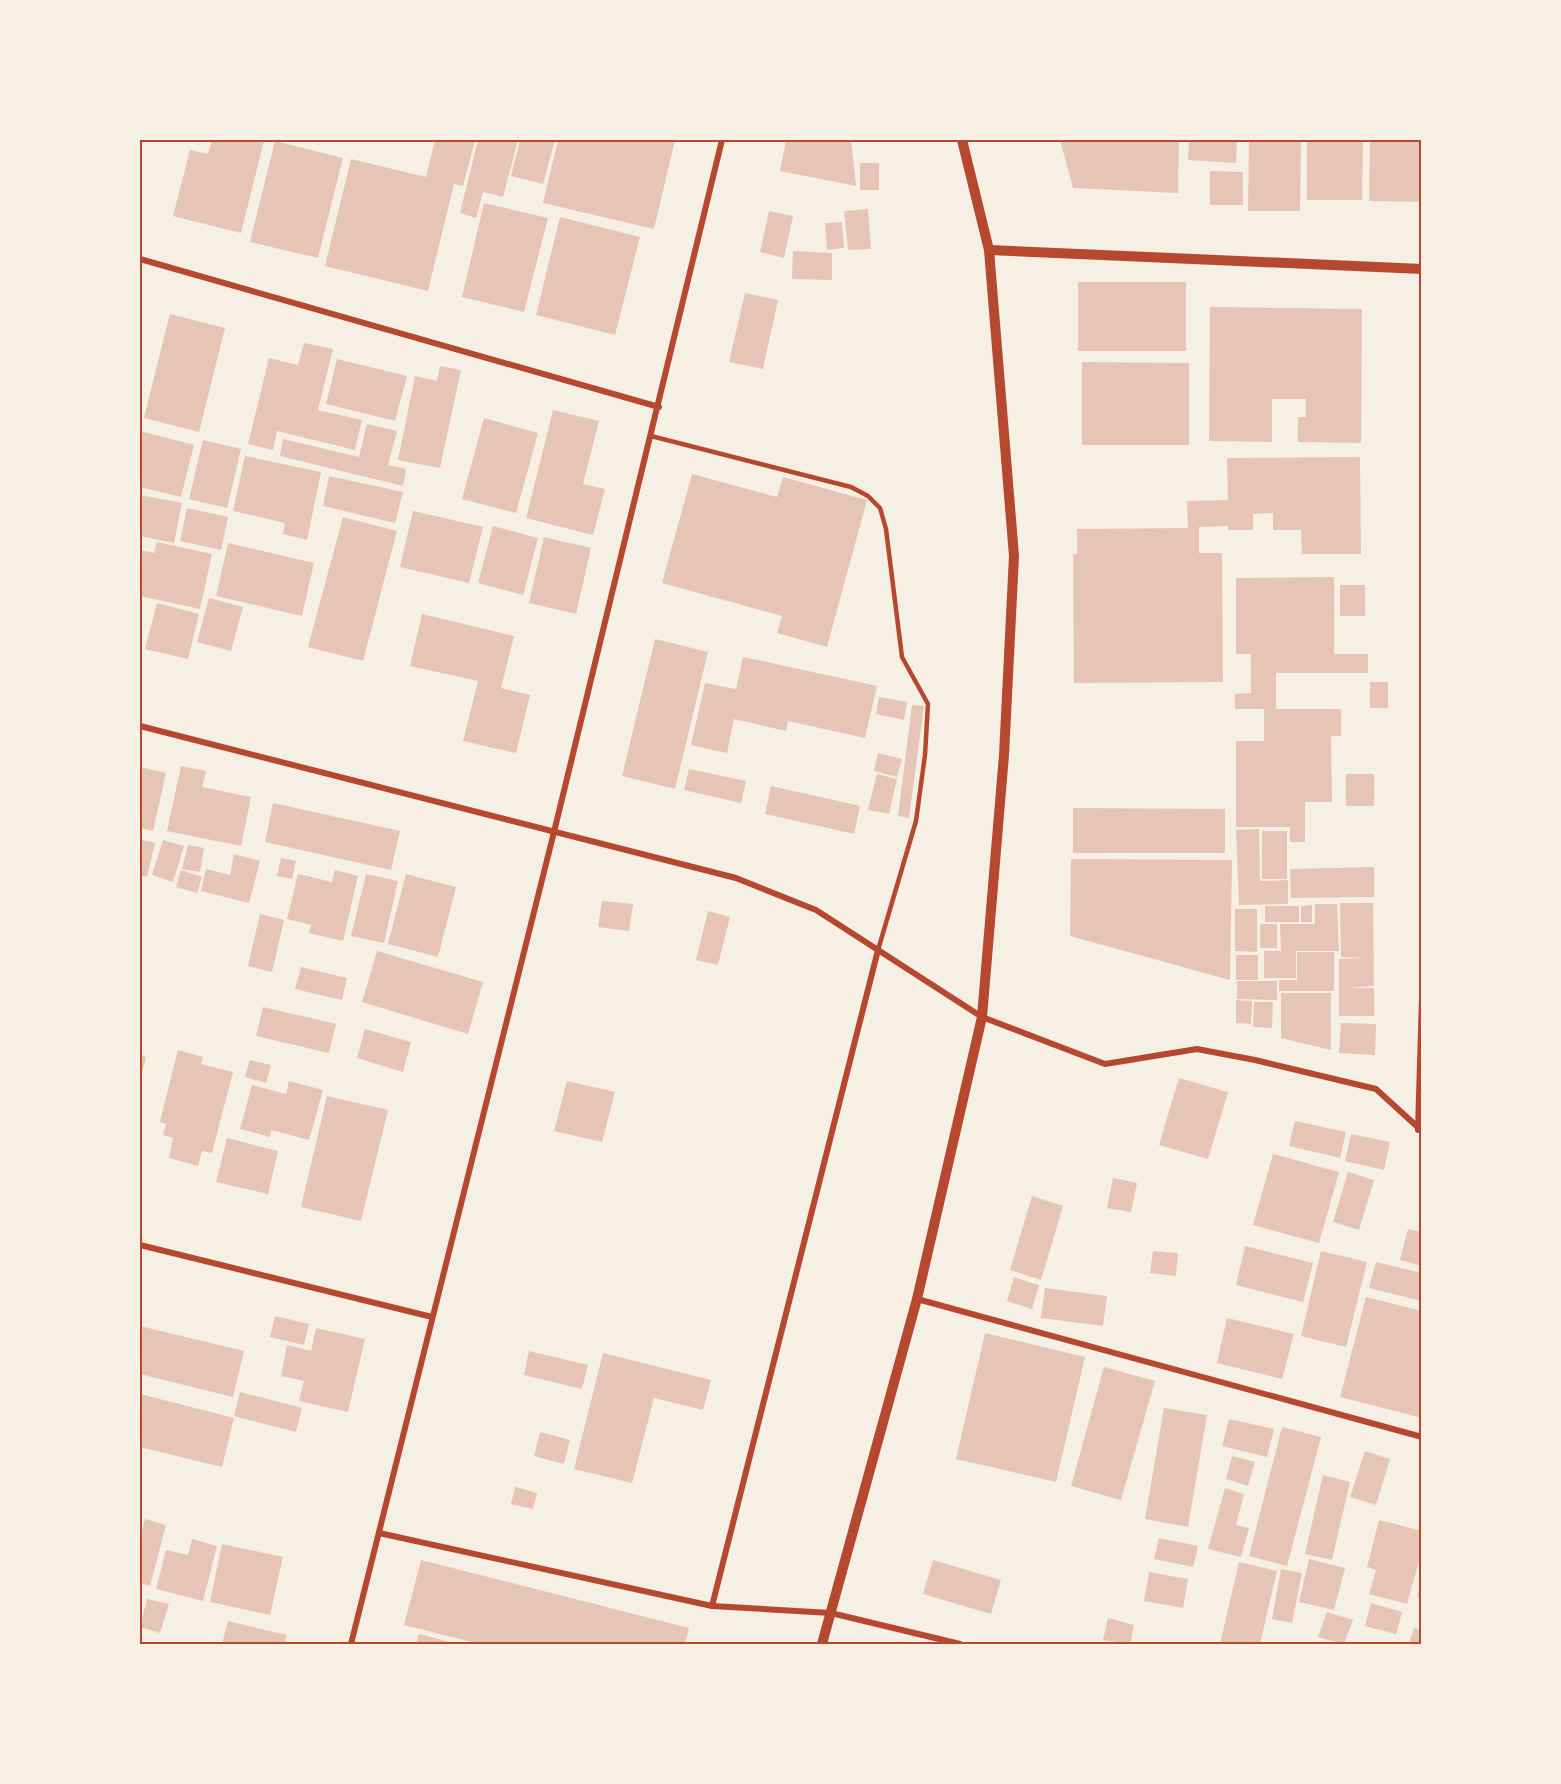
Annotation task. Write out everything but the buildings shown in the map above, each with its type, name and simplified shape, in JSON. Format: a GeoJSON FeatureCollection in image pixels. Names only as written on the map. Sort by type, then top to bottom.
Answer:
{"type":"FeatureCollection","features":[{"type":"Feature","properties":{"kind":"street"},"geometry":{"type":"LineString","coordinates":[[351,1644],[659,407],[722,140]]}},
{"type":"Feature","properties":{"kind":"street"},"geometry":{"type":"LineString","coordinates":[[822,1644],[916,1299],[982,1017],[1004,755],[1014,556],[989,250],[962,140]]}},
{"type":"Feature","properties":{"kind":"street"},"geometry":{"type":"LineString","coordinates":[[989,250],[1422,269]]}},
{"type":"Feature","properties":{"kind":"street"},"geometry":{"type":"LineString","coordinates":[[140,258],[659,407]]}},
{"type":"Feature","properties":{"kind":"street"},"geometry":{"type":"LineString","coordinates":[[140,726],[736,878],[816,910],[982,1017],[1105,1064],[1197,1048],[1376,1089],[1420,1130]]}},
{"type":"Feature","properties":{"kind":"street"},"geometry":{"type":"LineString","coordinates":[[712,1606],[878,950]]}},
{"type":"Feature","properties":{"kind":"street"},"geometry":{"type":"LineString","coordinates":[[1420,1130],[1422,997]]}},
{"type":"Feature","properties":{"kind":"street"},"geometry":{"type":"LineString","coordinates":[[140,1245],[432,1317]]}},
{"type":"Feature","properties":{"kind":"street"},"geometry":{"type":"LineString","coordinates":[[916,1299],[1422,1437]]}},
{"type":"Feature","properties":{"kind":"street"},"geometry":{"type":"LineString","coordinates":[[379,1533],[712,1606],[831,1613],[960,1644]]}},
{"type":"Feature","properties":{"kind":"lane"},"geometry":{"type":"LineString","coordinates":[[651,436],[851,487],[868,496],[879,508],[886,529],[902,657],[928,704],[926,755],[916,821],[878,950]]}}]}
